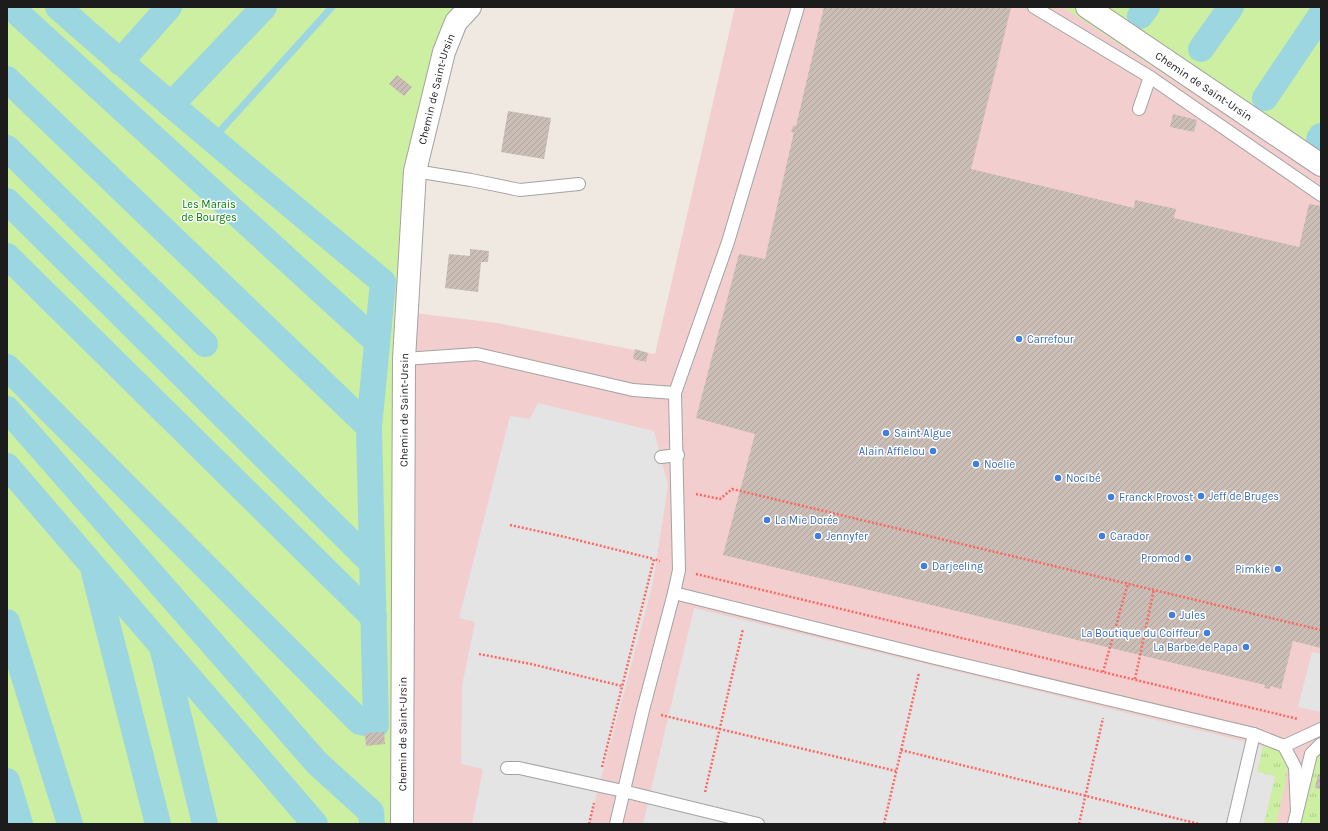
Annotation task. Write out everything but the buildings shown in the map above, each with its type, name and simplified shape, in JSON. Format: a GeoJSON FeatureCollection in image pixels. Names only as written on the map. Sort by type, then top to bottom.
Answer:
{"type":"FeatureCollection","features":[{"type":"Feature","properties":{"kind":"street","name":"Chemin de Saint-Ursin"},"geometry":{"type":"LineString","coordinates":[[402,824],[404,359],[415,171],[444,52],[456,22],[470,7]]}},
{"type":"Feature","properties":{"kind":"street","name":"Chemin de Saint-Ursin"},"geometry":{"type":"LineString","coordinates":[[1087,7],[1321,164]]}},
{"type":"Feature","properties":{"kind":"lane"},"geometry":{"type":"LineString","coordinates":[[616,824],[643,710],[679,570],[678,455],[675,393],[728,242],[798,7]]}},
{"type":"Feature","properties":{"kind":"lane"},"geometry":{"type":"LineString","coordinates":[[1034,7],[1150,77],[1321,195]]}},
{"type":"Feature","properties":{"kind":"lane"},"geometry":{"type":"LineString","coordinates":[[1139,109],[1150,77]]}},
{"type":"Feature","properties":{"kind":"lane"},"geometry":{"type":"LineString","coordinates":[[415,171],[520,190],[579,184]]}},
{"type":"Feature","properties":{"kind":"lane"},"geometry":{"type":"LineString","coordinates":[[404,359],[477,354],[633,390],[675,393]]}},
{"type":"Feature","properties":{"kind":"lane"},"geometry":{"type":"LineString","coordinates":[[661,457],[678,455]]}},
{"type":"Feature","properties":{"kind":"lane"},"geometry":{"type":"LineString","coordinates":[[674,593],[923,655],[1254,734],[1284,746],[1295,767],[1298,811]]}},
{"type":"Feature","properties":{"kind":"lane"},"geometry":{"type":"LineString","coordinates":[[1284,746],[1321,729]]}},
{"type":"Feature","properties":{"kind":"lane"},"geometry":{"type":"LineString","coordinates":[[1233,824],[1254,734]]}},
{"type":"Feature","properties":{"kind":"lane"},"geometry":{"type":"LineString","coordinates":[[1294,824],[1311,754],[1321,744]]}},
{"type":"Feature","properties":{"kind":"lane"},"geometry":{"type":"LineString","coordinates":[[507,768],[519,768],[624,791],[758,824]]}},
{"type":"Feature","properties":{"kind":"path"},"geometry":{"type":"LineString","coordinates":[[678,491],[720,499],[732,489],[1321,630]]}},
{"type":"Feature","properties":{"kind":"path"},"geometry":{"type":"LineString","coordinates":[[510,526],[565,537],[654,559]]}},
{"type":"Feature","properties":{"kind":"path"},"geometry":{"type":"LineString","coordinates":[[1103,672],[1128,583]]}},
{"type":"Feature","properties":{"kind":"path"},"geometry":{"type":"LineString","coordinates":[[700,810],[753,588]]}},
{"type":"Feature","properties":{"kind":"path"},"geometry":{"type":"LineString","coordinates":[[1134,679],[1154,589]]}},
{"type":"Feature","properties":{"kind":"path"},"geometry":{"type":"LineString","coordinates":[[884,824],[929,630]]}},
{"type":"Feature","properties":{"kind":"path"},"geometry":{"type":"LineString","coordinates":[[479,654],[531,664],[622,686]]}},
{"type":"Feature","properties":{"kind":"path"},"geometry":{"type":"LineString","coordinates":[[1079,824],[1113,674]]}},
{"type":"Feature","properties":{"kind":"path"},"geometry":{"type":"LineString","coordinates":[[618,704],[720,730],[896,771]]}},
{"type":"Feature","properties":{"kind":"path"},"geometry":{"type":"LineString","coordinates":[[901,750],[1199,824]]}},
{"type":"Feature","properties":{"kind":"shaded area"},"geometry":{"type":"Polygon","coordinates":[[[735,7],[1063,7],[1321,178],[1321,824],[402,824],[406,312],[497,323],[655,354],[735,7]]]}},
{"type":"Feature","properties":{"kind":"shaded area"},"geometry":{"type":"Polygon","coordinates":[[[538,403],[654,431],[668,485],[653,583],[589,824],[472,824],[483,769],[461,764],[462,686],[475,622],[459,618],[510,416],[530,419],[538,403]]]}},
{"type":"Feature","properties":{"kind":"shaded area"},"geometry":{"type":"Polygon","coordinates":[[[694,608],[1263,746],[1257,772],[1275,776],[1264,824],[643,824],[694,608]]]}},
{"type":"Feature","properties":{"kind":"shaded area"},"geometry":{"type":"Polygon","coordinates":[[[1312,652],[1321,654],[1321,712],[1298,707],[1312,652]]]}},
{"type":"Feature","properties":{"kind":"green space","name":"Les Marais de Bourges"},"geometry":{"type":"Polygon","coordinates":[[[7,7],[470,7],[415,171],[402,824],[7,824],[7,7]]]}},
{"type":"Feature","properties":{"kind":"green space"},"geometry":{"type":"Polygon","coordinates":[[[1063,7],[1321,7],[1321,178],[1063,7]]]}},
{"type":"Feature","properties":{"kind":"green space"},"geometry":{"type":"Polygon","coordinates":[[[1263,746],[1281,753],[1288,765],[1276,824],[1264,824],[1275,776],[1257,772],[1263,746]]]}},
{"type":"Feature","properties":{"kind":"green space"},"geometry":{"type":"Polygon","coordinates":[[[1321,750],[1321,824],[1301,824],[1317,758],[1321,750]]]}},
{"type":"Feature","properties":{"kind":"waterway"},"geometry":{"type":"LineString","coordinates":[[11,7],[377,342]]}},
{"type":"Feature","properties":{"kind":"waterway"},"geometry":{"type":"LineString","coordinates":[[7,367],[360,722],[376,725],[369,427],[383,282],[179,111],[58,7]]}},
{"type":"Feature","properties":{"kind":"waterway"},"geometry":{"type":"LineString","coordinates":[[120,62],[169,7]]}},
{"type":"Feature","properties":{"kind":"waterway"},"geometry":{"type":"LineString","coordinates":[[171,105],[264,7]]}},
{"type":"Feature","properties":{"kind":"waterway"},"geometry":{"type":"LineString","coordinates":[[212,140],[332,7]]}},
{"type":"Feature","properties":{"kind":"waterway"},"geometry":{"type":"LineString","coordinates":[[1140,16],[1147,7]]}},
{"type":"Feature","properties":{"kind":"waterway"},"geometry":{"type":"LineString","coordinates":[[1201,49],[1231,7]]}},
{"type":"Feature","properties":{"kind":"waterway"},"geometry":{"type":"LineString","coordinates":[[1265,98],[1321,15]]}},
{"type":"Feature","properties":{"kind":"waterway"},"geometry":{"type":"LineString","coordinates":[[7,79],[369,427]]}},
{"type":"Feature","properties":{"kind":"waterway"},"geometry":{"type":"LineString","coordinates":[[7,148],[205,344]]}},
{"type":"Feature","properties":{"kind":"waterway"},"geometry":{"type":"LineString","coordinates":[[7,201],[372,563]]}},
{"type":"Feature","properties":{"kind":"waterway"},"geometry":{"type":"LineString","coordinates":[[7,256],[374,618]]}},
{"type":"Feature","properties":{"kind":"waterway"},"geometry":{"type":"LineString","coordinates":[[7,409],[317,763],[371,812],[372,824]]}},
{"type":"Feature","properties":{"kind":"waterway"},"geometry":{"type":"LineString","coordinates":[[7,466],[315,824]]}},
{"type":"Feature","properties":{"kind":"waterway"},"geometry":{"type":"LineString","coordinates":[[94,572],[158,824]]}},
{"type":"Feature","properties":{"kind":"waterway"},"geometry":{"type":"LineString","coordinates":[[7,622],[70,824]]}},
{"type":"Feature","properties":{"kind":"waterway"},"geometry":{"type":"LineString","coordinates":[[163,651],[205,824]]}},
{"type":"Feature","properties":{"kind":"waterway"},"geometry":{"type":"LineString","coordinates":[[7,781],[20,824]]}},
{"type":"Feature","properties":{"kind":"place","name":"Carrefour"},"geometry":{"type":"Point","coordinates":[1019,339]}},
{"type":"Feature","properties":{"kind":"place","name":"Saint Algue"},"geometry":{"type":"Point","coordinates":[886,433]}},
{"type":"Feature","properties":{"kind":"place","name":"Alain Afflelou"},"geometry":{"type":"Point","coordinates":[933,451]}},
{"type":"Feature","properties":{"kind":"place","name":"Noelie"},"geometry":{"type":"Point","coordinates":[976,464]}},
{"type":"Feature","properties":{"kind":"place","name":"Nocibé"},"geometry":{"type":"Point","coordinates":[1058,478]}},
{"type":"Feature","properties":{"kind":"place","name":"Jeff de Bruges"},"geometry":{"type":"Point","coordinates":[1201,496]}},
{"type":"Feature","properties":{"kind":"place","name":"Franck Provost"},"geometry":{"type":"Point","coordinates":[1111,497]}},
{"type":"Feature","properties":{"kind":"place","name":"La Mie Dorée"},"geometry":{"type":"Point","coordinates":[767,520]}},
{"type":"Feature","properties":{"kind":"place","name":"Jennyfer"},"geometry":{"type":"Point","coordinates":[818,536]}},
{"type":"Feature","properties":{"kind":"place","name":"Carador"},"geometry":{"type":"Point","coordinates":[1102,536]}},
{"type":"Feature","properties":{"kind":"place","name":"Promod"},"geometry":{"type":"Point","coordinates":[1188,558]}},
{"type":"Feature","properties":{"kind":"place","name":"Darjeeling"},"geometry":{"type":"Point","coordinates":[924,566]}},
{"type":"Feature","properties":{"kind":"place","name":"Pimkie"},"geometry":{"type":"Point","coordinates":[1278,569]}},
{"type":"Feature","properties":{"kind":"place","name":"Jules"},"geometry":{"type":"Point","coordinates":[1172,615]}},
{"type":"Feature","properties":{"kind":"place","name":"La Boutique du Coiffeur"},"geometry":{"type":"Point","coordinates":[1207,633]}},
{"type":"Feature","properties":{"kind":"place","name":"La Barbe de Papa"},"geometry":{"type":"Point","coordinates":[1246,647]}}]}
